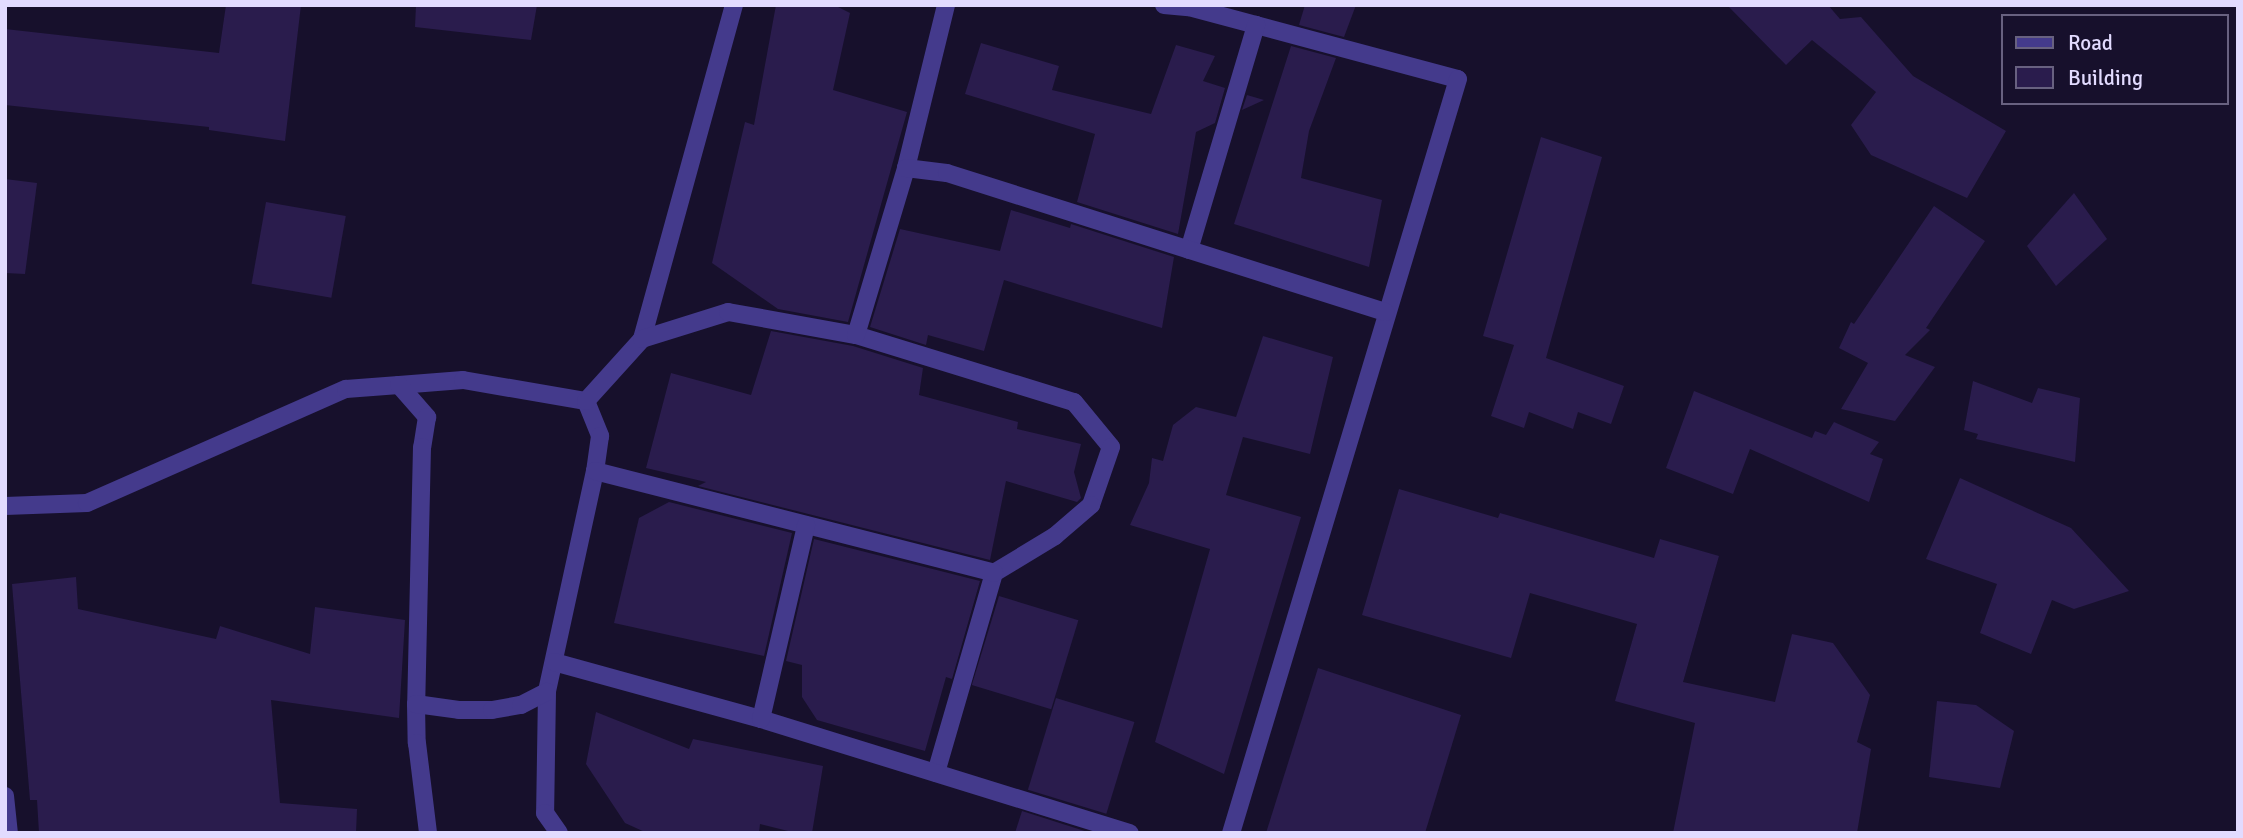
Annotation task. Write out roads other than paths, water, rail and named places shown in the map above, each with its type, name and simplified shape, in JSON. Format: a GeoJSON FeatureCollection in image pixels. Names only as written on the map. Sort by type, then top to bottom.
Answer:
{"type":"FeatureCollection","features":[{"type":"Feature","properties":{"kind":"street"},"geometry":{"type":"LineString","coordinates":[[586,401],[642,339],[734,5]]}},
{"type":"Feature","properties":{"kind":"street"},"geometry":{"type":"LineString","coordinates":[[856,335],[906,168],[946,5]]}},
{"type":"Feature","properties":{"kind":"street"},"geometry":{"type":"LineString","coordinates":[[1164,5],[1189,7],[1458,79],[1385,312],[1231,833]]}},
{"type":"Feature","properties":{"kind":"street"},"geometry":{"type":"LineString","coordinates":[[1189,250],[1256,25]]}},
{"type":"Feature","properties":{"kind":"street"},"geometry":{"type":"LineString","coordinates":[[906,168],[947,173],[1385,312]]}},
{"type":"Feature","properties":{"kind":"street"},"geometry":{"type":"LineString","coordinates":[[642,339],[728,312],[856,335],[1074,402],[1111,447],[1091,505],[1055,536],[994,573],[936,772]]}},
{"type":"Feature","properties":{"kind":"street"},"geometry":{"type":"LineString","coordinates":[[5,506],[88,503],[346,389],[463,380],[586,401]]}},
{"type":"Feature","properties":{"kind":"street"},"geometry":{"type":"LineString","coordinates":[[399,385],[428,416],[422,447],[416,704],[417,743],[428,833]]}},
{"type":"Feature","properties":{"kind":"street"},"geometry":{"type":"LineString","coordinates":[[559,833],[545,813],[547,692],[595,471],[600,436],[586,401]]}},
{"type":"Feature","properties":{"kind":"street"},"geometry":{"type":"LineString","coordinates":[[595,471],[994,573]]}},
{"type":"Feature","properties":{"kind":"street"},"geometry":{"type":"LineString","coordinates":[[761,719],[806,525]]}},
{"type":"Feature","properties":{"kind":"street"},"geometry":{"type":"LineString","coordinates":[[554,662],[761,719],[1130,833]]}},
{"type":"Feature","properties":{"kind":"street"},"geometry":{"type":"LineString","coordinates":[[416,704],[459,710],[492,710],[521,705],[547,692]]}},
{"type":"Feature","properties":{"kind":"street"},"geometry":{"type":"LineString","coordinates":[[5,796],[9,833]]}}]}
